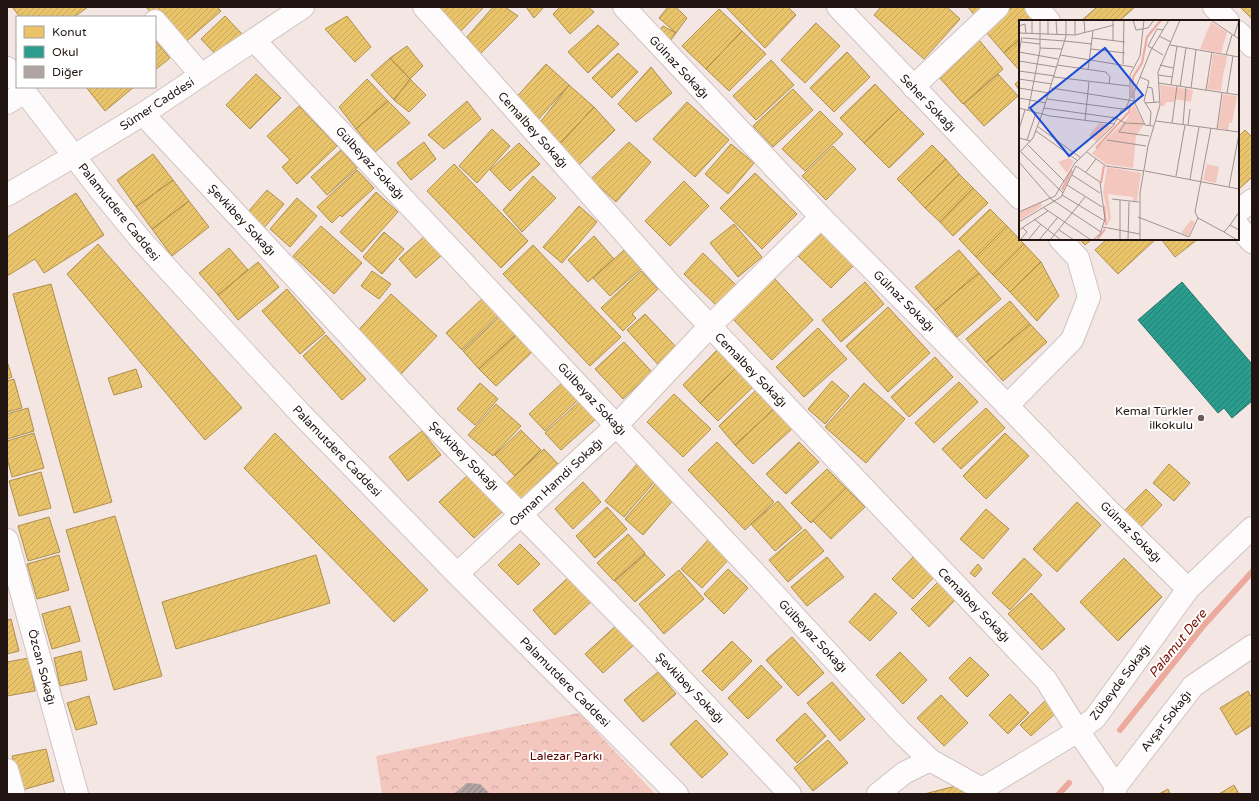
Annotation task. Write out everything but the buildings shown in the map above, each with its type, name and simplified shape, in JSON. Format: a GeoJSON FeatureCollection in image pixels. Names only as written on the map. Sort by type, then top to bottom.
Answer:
{"type":"FeatureCollection","features":[{"type":"Feature","properties":{"kind":"street"},"geometry":{"type":"LineString","coordinates":[[143,7],[151,16]]}},
{"type":"Feature","properties":{"kind":"street","name":"Sümer Caddesi"},"geometry":{"type":"LineString","coordinates":[[7,195],[143,114],[303,7]]}},
{"type":"Feature","properties":{"kind":"street","name":"Cemalbey Sokağı"},"geometry":{"type":"LineString","coordinates":[[424,7],[709,327],[1046,680],[1114,790]]}},
{"type":"Feature","properties":{"kind":"street","name":"Gülnaz Sokağı"},"geometry":{"type":"LineString","coordinates":[[624,7],[821,217],[1104,506],[1188,589]]}},
{"type":"Feature","properties":{"kind":"street","name":"Seher Sokağı"},"geometry":{"type":"LineString","coordinates":[[838,7],[1019,197]]}},
{"type":"Feature","properties":{"kind":"street"},"geometry":{"type":"LineString","coordinates":[[913,87],[998,7]]}},
{"type":"Feature","properties":{"kind":"street"},"geometry":{"type":"LineString","coordinates":[[1036,7],[1048,20]]}},
{"type":"Feature","properties":{"kind":"street"},"geometry":{"type":"LineString","coordinates":[[1214,7],[1227,20]]}},
{"type":"Feature","properties":{"kind":"street"},"geometry":{"type":"LineString","coordinates":[[156,22],[201,75]]}},
{"type":"Feature","properties":{"kind":"street","name":"Gülbeyaz Sokağı"},"geometry":{"type":"LineString","coordinates":[[254,40],[617,425],[900,731],[930,760]]}},
{"type":"Feature","properties":{"kind":"street","name":"Palamutdere Caddesi"},"geometry":{"type":"LineString","coordinates":[[7,68],[16,87]]}},
{"type":"Feature","properties":{"kind":"street","name":"Palamutdere Caddesi"},"geometry":{"type":"LineString","coordinates":[[18,91],[74,156],[136,235],[300,413],[457,574],[677,794]]}},
{"type":"Feature","properties":{"kind":"street","name":"Şevkibey Sokağı"},"geometry":{"type":"LineString","coordinates":[[143,114],[428,420],[647,644],[790,794]]}},
{"type":"Feature","properties":{"kind":"street"},"geometry":{"type":"LineString","coordinates":[[1239,211],[1252,200]]}},
{"type":"Feature","properties":{"kind":"street","name":"Osman Hamdi Sokağı"},"geometry":{"type":"LineString","coordinates":[[457,574],[617,425],[709,327],[821,217]]}},
{"type":"Feature","properties":{"kind":"street"},"geometry":{"type":"LineString","coordinates":[[1239,227],[1252,242]]}},
{"type":"Feature","properties":{"kind":"street"},"geometry":{"type":"LineString","coordinates":[[1007,406],[1072,340],[1089,297],[1078,258],[1061,240]]}},
{"type":"Feature","properties":{"kind":"street","name":"Zübeyde Sokağı"},"geometry":{"type":"LineString","coordinates":[[930,760],[982,789],[1078,731],[1095,718],[1188,589],[1252,528]]}},
{"type":"Feature","properties":{"kind":"street","name":"Özcan Sokağı"},"geometry":{"type":"LineString","coordinates":[[7,540],[77,794]]}},
{"type":"Feature","properties":{"kind":"street","name":"Avşar Sokağı"},"geometry":{"type":"LineString","coordinates":[[1114,790],[1193,686],[1252,646]]}},
{"type":"Feature","properties":{"kind":"street"},"geometry":{"type":"LineString","coordinates":[[878,794],[904,773],[930,760]]}},
{"type":"Feature","properties":{"kind":"street"},"geometry":{"type":"LineString","coordinates":[[7,770],[14,794]]}},
{"type":"Feature","properties":{"kind":"path"},"geometry":{"type":"LineString","coordinates":[[534,794],[534,786],[541,774],[553,762],[568,755],[585,755],[602,765],[613,778],[615,794]]}},
{"type":"Feature","properties":{"kind":"green space","name":"Lalezar Parkı"},"geometry":{"type":"Polygon","coordinates":[[[579,713],[655,794],[382,794],[376,756],[579,713]]]}},
{"type":"Feature","properties":{"kind":"waterway","name":"Palamut Dere"},"geometry":{"type":"LineString","coordinates":[[1120,730],[1204,625],[1252,572]]}},
{"type":"Feature","properties":{"kind":"waterway","name":"Palamut Dere"},"geometry":{"type":"LineString","coordinates":[[1059,794],[1069,783]]}},
{"type":"Feature","properties":{"kind":"place","name":"Kemal Türkler ilkokulu"},"geometry":{"type":"Point","coordinates":[1201,418]}}]}
